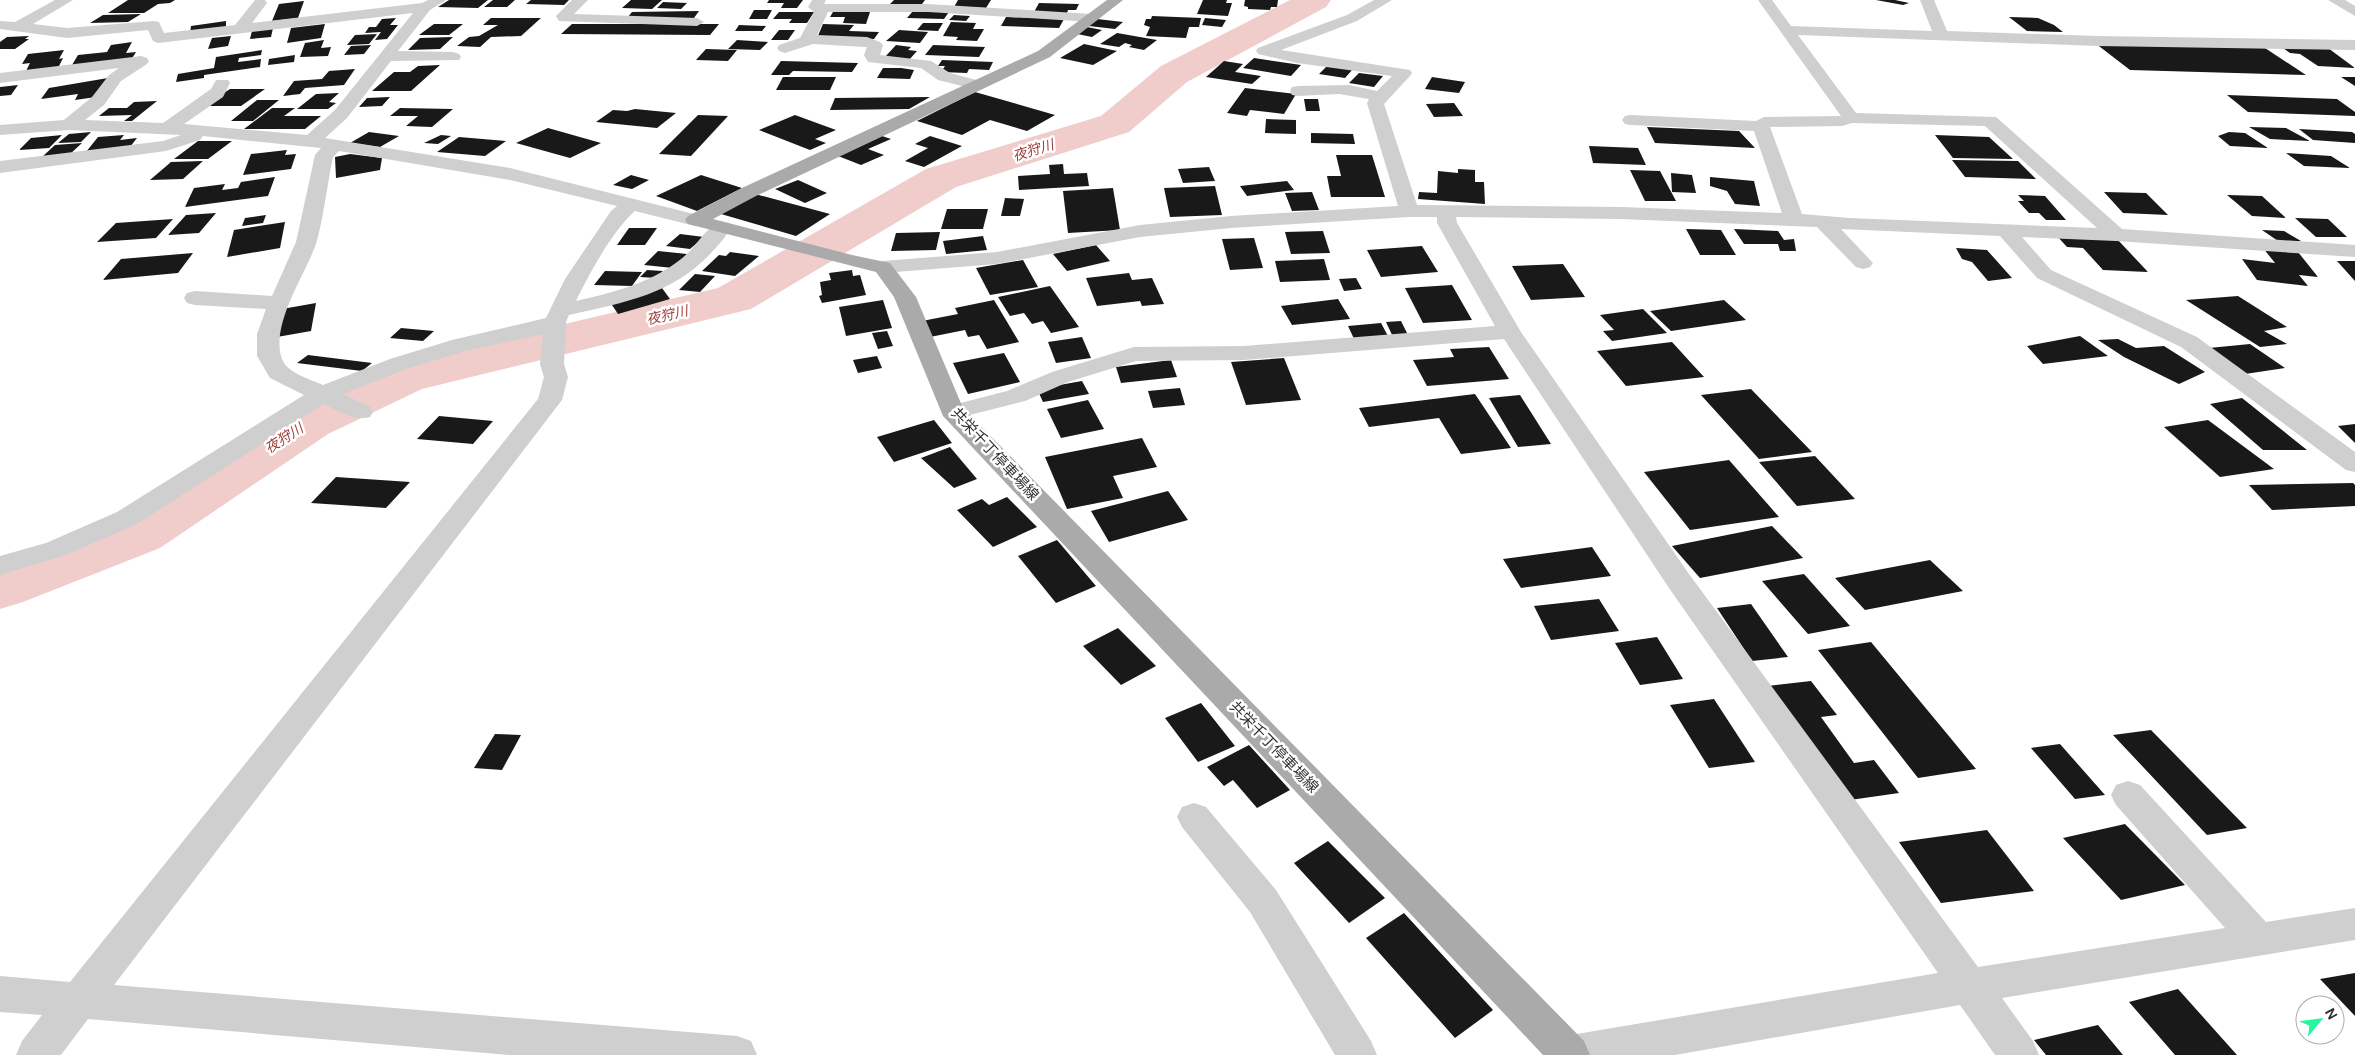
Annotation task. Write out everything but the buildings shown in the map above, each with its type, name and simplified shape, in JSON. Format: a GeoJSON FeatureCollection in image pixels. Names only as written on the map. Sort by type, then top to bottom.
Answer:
{"type":"FeatureCollection","features":[{"type":"Feature","properties":{"kind":"main road"},"geometry":{"type":"LineString","coordinates":[[695,220],[749,192],[1044,54],[1116,0]]}},
{"type":"Feature","properties":{"kind":"main road"},"geometry":{"type":"LineString","coordinates":[[695,220],[851,261],[884,267]]}},
{"type":"Feature","properties":{"kind":"main road","name":"共栄千丁停車場線"},"geometry":{"type":"LineString","coordinates":[[884,267],[905,297],[954,412],[1568,1055]]}},
{"type":"Feature","properties":{"kind":"street"},"geometry":{"type":"LineString","coordinates":[[17,27],[66,0]]}},
{"type":"Feature","properties":{"kind":"street"},"geometry":{"type":"LineString","coordinates":[[581,0],[562,16],[564,18],[697,22]]}},
{"type":"Feature","properties":{"kind":"street"},"geometry":{"type":"LineString","coordinates":[[1385,0],[1352,18],[1264,51],[1297,58],[1404,73],[1375,103],[1409,211]]}},
{"type":"Feature","properties":{"kind":"street"},"geometry":{"type":"LineString","coordinates":[[1764,0],[1851,118]]}},
{"type":"Feature","properties":{"kind":"street"},"geometry":{"type":"LineString","coordinates":[[1927,0],[1941,35]]}},
{"type":"Feature","properties":{"kind":"street"},"geometry":{"type":"LineString","coordinates":[[2335,0],[2355,12]]}},
{"type":"Feature","properties":{"kind":"street"},"geometry":{"type":"LineString","coordinates":[[239,29],[260,3]]}},
{"type":"Feature","properties":{"kind":"street"},"geometry":{"type":"LineString","coordinates":[[69,125],[98,101],[115,78],[141,61],[158,38],[432,4]]}},
{"type":"Feature","properties":{"kind":"street"},"geometry":{"type":"LineString","coordinates":[[311,141],[341,114],[387,56],[432,4]]}},
{"type":"Feature","properties":{"kind":"street"},"geometry":{"type":"LineString","coordinates":[[809,40],[806,39],[822,10],[819,4],[928,8],[1092,18]]}},
{"type":"Feature","properties":{"kind":"street"},"geometry":{"type":"LineString","coordinates":[[0,25],[67,33],[154,25],[158,38]]}},
{"type":"Feature","properties":{"kind":"street"},"geometry":{"type":"LineString","coordinates":[[1786,30],[2116,41],[2355,45]]}},
{"type":"Feature","properties":{"kind":"street"},"geometry":{"type":"LineString","coordinates":[[785,48],[809,40],[867,42],[875,45],[872,55],[874,59],[925,64],[944,77],[978,85]]}},
{"type":"Feature","properties":{"kind":"street"},"geometry":{"type":"LineString","coordinates":[[387,56],[453,57]]}},
{"type":"Feature","properties":{"kind":"street"},"geometry":{"type":"LineString","coordinates":[[0,78],[141,61]]}},
{"type":"Feature","properties":{"kind":"street"},"geometry":{"type":"LineString","coordinates":[[167,128],[217,93],[222,83]]}},
{"type":"Feature","properties":{"kind":"street"},"geometry":{"type":"LineString","coordinates":[[1298,91],[1351,89],[1361,90],[1379,97]]}},
{"type":"Feature","properties":{"kind":"street"},"geometry":{"type":"LineString","coordinates":[[1631,120],[1761,126],[1764,122],[1842,121],[1851,118],[1990,120],[2116,235]]}},
{"type":"Feature","properties":{"kind":"street"},"geometry":{"type":"LineString","coordinates":[[0,130],[69,125],[167,128],[311,141],[510,174],[695,220]]}},
{"type":"Feature","properties":{"kind":"street"},"geometry":{"type":"LineString","coordinates":[[1761,126],[1794,219]]}},
{"type":"Feature","properties":{"kind":"street"},"geometry":{"type":"LineString","coordinates":[[0,167],[166,146],[202,132]]}},
{"type":"Feature","properties":{"kind":"street"},"geometry":{"type":"LineString","coordinates":[[335,145],[324,155],[306,242],[294,273],[279,303],[268,334],[269,356],[278,373],[357,411]]}},
{"type":"Feature","properties":{"kind":"street"},"geometry":{"type":"LineString","coordinates":[[36,1055],[550,400],[556,377],[552,360],[557,320],[576,279],[618,215],[630,205]]}},
{"type":"Feature","properties":{"kind":"street"},"geometry":{"type":"LineString","coordinates":[[884,267],[997,258],[1149,230],[1231,222],[1409,211],[1621,213],[1794,219],[2116,235],[2355,251]]}},
{"type":"Feature","properties":{"kind":"street"},"geometry":{"type":"LineString","coordinates":[[1446,212],[1447,223],[1510,332],[1679,581],[2019,1055]]}},
{"type":"Feature","properties":{"kind":"street"},"geometry":{"type":"LineString","coordinates":[[1825,222],[1826,226],[1864,263]]}},
{"type":"Feature","properties":{"kind":"street"},"geometry":{"type":"LineString","coordinates":[[0,566],[56,549],[127,518],[324,396],[398,364],[460,345],[538,328],[667,279],[694,260],[722,227]]}},
{"type":"Feature","properties":{"kind":"street"},"geometry":{"type":"LineString","coordinates":[[2006,231],[2044,274],[2103,300],[2136,318],[2169,330],[2189,342],[2355,464]]}},
{"type":"Feature","properties":{"kind":"street"},"geometry":{"type":"LineString","coordinates":[[195,298],[279,303]]}},
{"type":"Feature","properties":{"kind":"street"},"geometry":{"type":"LineString","coordinates":[[954,412],[1016,396],[1060,377],[1134,354],[1244,353],[1510,332]]}},
{"type":"Feature","properties":{"kind":"street"},"geometry":{"type":"LineString","coordinates":[[2128,795],[2260,940]]}},
{"type":"Feature","properties":{"kind":"street"},"geometry":{"type":"LineString","coordinates":[[1194,817],[1263,901],[1358,1055]]}},
{"type":"Feature","properties":{"kind":"street"},"geometry":{"type":"LineString","coordinates":[[1568,1055],[1969,986],[2355,924]]}},
{"type":"Feature","properties":{"kind":"street"},"geometry":{"type":"LineString","coordinates":[[0,994],[78,1002],[737,1055]]}},
{"type":"Feature","properties":{"kind":"waterway","name":"夜狩川"},"geometry":{"type":"LineString","coordinates":[[0,587],[138,534],[308,422],[404,377],[734,299],[941,178],[1115,124],[1174,74],[1315,0]]}}]}
